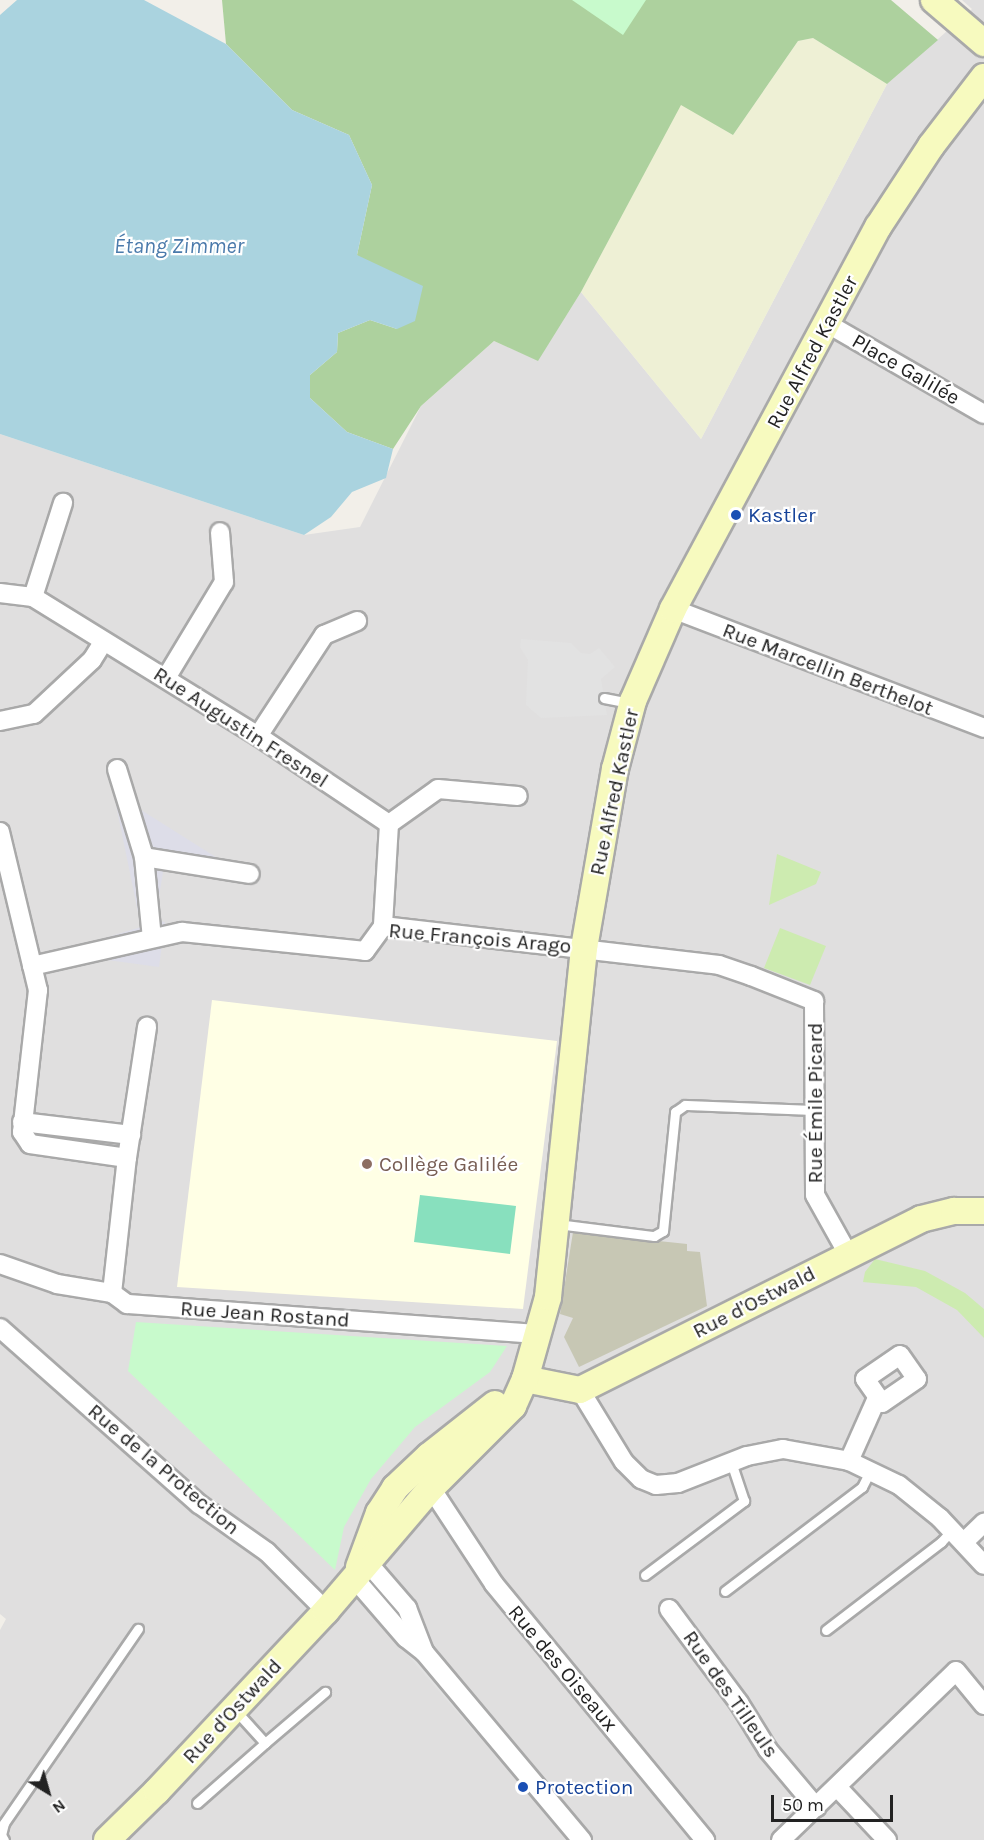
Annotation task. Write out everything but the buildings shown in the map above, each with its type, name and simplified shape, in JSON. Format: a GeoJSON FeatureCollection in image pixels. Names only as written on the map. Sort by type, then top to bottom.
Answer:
{"type":"FeatureCollection","features":[{"type":"Feature","properties":{"kind":"main road"},"geometry":{"type":"LineString","coordinates":[[934,0],[984,43]]}},
{"type":"Feature","properties":{"kind":"main road","name":"Rue Alfred Kastler"},"geometry":{"type":"LineString","coordinates":[[525,1379],[548,1298],[584,948],[615,769],[632,704],[673,609],[828,324],[878,227],[931,146],[984,77]]}},
{"type":"Feature","properties":{"kind":"main road","name":"Rue d'Ostwald"},"geometry":{"type":"LineString","coordinates":[[580,1390],[921,1219],[954,1211],[984,1211]]}},
{"type":"Feature","properties":{"kind":"main road"},"geometry":{"type":"LineString","coordinates":[[525,1379],[580,1390]]}},
{"type":"Feature","properties":{"kind":"main road","name":"Rue d'Ostwald"},"geometry":{"type":"LineString","coordinates":[[362,1571],[370,1533],[395,1488],[429,1456],[525,1379]]}},
{"type":"Feature","properties":{"kind":"main road","name":"Rue d'Ostwald"},"geometry":{"type":"LineString","coordinates":[[107,1840],[326,1611],[431,1488],[513,1406],[525,1379]]}},
{"type":"Feature","properties":{"kind":"street","name":"Place Galilée"},"geometry":{"type":"LineString","coordinates":[[828,324],[984,414]]}},
{"type":"Feature","properties":{"kind":"street"},"geometry":{"type":"LineString","coordinates":[[33,597],[63,503]]}},
{"type":"Feature","properties":{"kind":"street"},"geometry":{"type":"LineString","coordinates":[[166,678],[224,582],[220,532]]}},
{"type":"Feature","properties":{"kind":"street","name":"Rue Augustin Fresnel"},"geometry":{"type":"LineString","coordinates":[[0,593],[33,597],[258,736],[389,824]]}},
{"type":"Feature","properties":{"kind":"street","name":"Rue Marcellin Berthelot"},"geometry":{"type":"LineString","coordinates":[[673,609],[984,728]]}},
{"type":"Feature","properties":{"kind":"street"},"geometry":{"type":"LineString","coordinates":[[258,736],[324,634],[357,621]]}},
{"type":"Feature","properties":{"kind":"street"},"geometry":{"type":"LineString","coordinates":[[0,721],[34,714],[92,660],[104,641]]}},
{"type":"Feature","properties":{"kind":"street"},"geometry":{"type":"LineString","coordinates":[[117,770],[144,857],[152,938]]}},
{"type":"Feature","properties":{"kind":"street"},"geometry":{"type":"LineString","coordinates":[[383,926],[389,824],[438,789],[518,796]]}},
{"type":"Feature","properties":{"kind":"street"},"geometry":{"type":"LineString","coordinates":[[0,832],[38,990],[22,1132],[30,1144],[127,1158]]}},
{"type":"Feature","properties":{"kind":"street"},"geometry":{"type":"LineString","coordinates":[[144,857],[250,874]]}},
{"type":"Feature","properties":{"kind":"street","name":"Rue François Arago"},"geometry":{"type":"LineString","coordinates":[[32,966],[182,932],[364,951],[383,926],[584,948]]}},
{"type":"Feature","properties":{"kind":"street","name":"Rue Émile Picard"},"geometry":{"type":"LineString","coordinates":[[584,948],[719,965],[814,1001],[815,1195],[848,1254]]}},
{"type":"Feature","properties":{"kind":"street"},"geometry":{"type":"LineString","coordinates":[[112,1293],[130,1135],[147,1027]]}},
{"type":"Feature","properties":{"kind":"street"},"geometry":{"type":"LineString","coordinates":[[22,1122],[130,1135]]}},
{"type":"Feature","properties":{"kind":"street","name":"Rue Jean Rostand"},"geometry":{"type":"LineString","coordinates":[[0,1264],[57,1284],[112,1293],[127,1304],[538,1334]]}},
{"type":"Feature","properties":{"kind":"street","name":"Rue de la Protection"},"geometry":{"type":"LineString","coordinates":[[0,1328],[199,1504],[267,1552],[326,1611]]}},
{"type":"Feature","properties":{"kind":"street"},"geometry":{"type":"LineString","coordinates":[[580,1390],[624,1462],[641,1479],[656,1485],[678,1483],[731,1462],[783,1449],[849,1461],[899,1485],[958,1536],[984,1565]]}},
{"type":"Feature","properties":{"kind":"street"},"geometry":{"type":"LineString","coordinates":[[849,1461],[877,1398]]}},
{"type":"Feature","properties":{"kind":"street","name":"Rue des Oiseaux"},"geometry":{"type":"LineString","coordinates":[[431,1488],[494,1584],[705,1840]]}},
{"type":"Feature","properties":{"kind":"street"},"geometry":{"type":"LineString","coordinates":[[958,1536],[984,1523]]}},
{"type":"Feature","properties":{"kind":"street"},"geometry":{"type":"LineString","coordinates":[[362,1571],[406,1638],[424,1652],[582,1840]]}},
{"type":"Feature","properties":{"kind":"street","name":"Rue des Tilleuls"},"geometry":{"type":"LineString","coordinates":[[669,1609],[739,1703],[768,1750],[816,1807]]}},
{"type":"Feature","properties":{"kind":"street"},"geometry":{"type":"LineString","coordinates":[[781,1840],[956,1671],[984,1705]]}},
{"type":"Feature","properties":{"kind":"street"},"geometry":{"type":"LineString","coordinates":[[837,1787],[887,1840]]}},
{"type":"Feature","properties":{"kind":"lane"},"geometry":{"type":"LineString","coordinates":[[604,698],[632,704]]}},
{"type":"Feature","properties":{"kind":"lane"},"geometry":{"type":"LineString","coordinates":[[555,1224],[654,1236],[663,1231],[675,1112],[685,1105],[815,1110]]}},
{"type":"Feature","properties":{"kind":"lane"},"geometry":{"type":"LineString","coordinates":[[645,1575],[744,1501],[731,1462]]}},
{"type":"Feature","properties":{"kind":"lane"},"geometry":{"type":"LineString","coordinates":[[725,1592],[861,1487],[870,1471]]}},
{"type":"Feature","properties":{"kind":"lane"},"geometry":{"type":"LineString","coordinates":[[826,1629],[941,1542],[958,1536]]}},
{"type":"Feature","properties":{"kind":"lane"},"geometry":{"type":"LineString","coordinates":[[4,1840],[2,1835],[4,1823],[138,1629]]}},
{"type":"Feature","properties":{"kind":"lane"},"geometry":{"type":"LineString","coordinates":[[197,1803],[325,1692]]}},
{"type":"Feature","properties":{"kind":"lane"},"geometry":{"type":"LineString","coordinates":[[234,1709],[266,1743]]}},
{"type":"Feature","properties":{"kind":"shaded area"},"geometry":{"type":"Polygon","coordinates":[[[962,0],[984,0],[984,1840],[0,1840],[0,1630],[6,1619],[0,1614],[0,434],[304,535],[360,527],[421,406],[494,341],[538,360],[581,292],[701,439],[887,84],[972,9],[962,0]]]}},
{"type":"Feature","properties":{"kind":"shaded area"},"geometry":{"type":"Polygon","coordinates":[[[813,38],[887,84],[701,439],[581,292],[681,104],[733,135],[798,41],[813,38]]]}},
{"type":"Feature","properties":{"kind":"shaded area"},"geometry":{"type":"Polygon","coordinates":[[[521,639],[571,643],[581,653],[590,654],[599,648],[615,667],[601,679],[607,715],[541,718],[526,705],[528,660],[520,647],[521,639]]]}},
{"type":"Feature","properties":{"kind":"shaded area"},"geometry":{"type":"Polygon","coordinates":[[[130,803],[222,861],[164,866],[155,920],[165,922],[159,967],[100,959],[98,940],[141,927],[116,805],[130,803]]]}},
{"type":"Feature","properties":{"kind":"shaded area","name":"Collège Galilée"},"geometry":{"type":"Polygon","coordinates":[[[212,1000],[557,1041],[523,1309],[177,1287],[212,1000]]]}},
{"type":"Feature","properties":{"kind":"shaded area"},"geometry":{"type":"Polygon","coordinates":[[[573,1232],[687,1244],[687,1251],[700,1252],[707,1306],[579,1367],[564,1337],[573,1318],[560,1314],[573,1232]]]}},
{"type":"Feature","properties":{"kind":"shaded area"},"geometry":{"type":"Polygon","coordinates":[[[392,1627],[482,1731],[476,1734],[387,1631],[392,1627]]]}},
{"type":"Feature","properties":{"kind":"green space"},"geometry":{"type":"Polygon","coordinates":[[[222,0],[891,0],[938,40],[887,84],[813,38],[798,41],[733,135],[681,105],[581,292],[538,361],[494,341],[421,406],[393,449],[347,432],[310,398],[310,375],[337,352],[338,333],[370,320],[397,329],[357,255],[372,185],[349,135],[292,110],[226,44],[222,0]]]}},
{"type":"Feature","properties":{"kind":"green space"},"geometry":{"type":"Polygon","coordinates":[[[572,0],[646,0],[623,35],[572,0]]]}},
{"type":"Feature","properties":{"kind":"green space"},"geometry":{"type":"Polygon","coordinates":[[[777,854],[821,872],[816,884],[769,905],[777,854]]]}},
{"type":"Feature","properties":{"kind":"green space"},"geometry":{"type":"Polygon","coordinates":[[[780,928],[826,946],[810,985],[764,968],[780,928]]]}},
{"type":"Feature","properties":{"kind":"green space"},"geometry":{"type":"Polygon","coordinates":[[[420,1195],[516,1206],[510,1254],[414,1242],[420,1195]]]}},
{"type":"Feature","properties":{"kind":"green space"},"geometry":{"type":"Polygon","coordinates":[[[875,1259],[925,1271],[965,1293],[984,1309],[984,1338],[957,1310],[916,1287],[863,1282],[865,1272],[875,1259]]]}},
{"type":"Feature","properties":{"kind":"green space"},"geometry":{"type":"Polygon","coordinates":[[[136,1322],[507,1346],[490,1372],[415,1427],[371,1479],[344,1527],[335,1570],[128,1371],[136,1322]]]}},
{"type":"Feature","properties":{"kind":"water","name":"Étang Zimmer"},"geometry":{"type":"Polygon","coordinates":[[[17,0],[144,0],[226,44],[292,110],[349,135],[372,185],[357,255],[423,286],[415,321],[397,329],[370,320],[338,333],[337,352],[310,375],[310,398],[347,432],[393,449],[386,478],[352,492],[331,517],[304,535],[0,434],[0,15],[17,0]]]}},
{"type":"Feature","properties":{"kind":"place","name":"Kastler"},"geometry":{"type":"Point","coordinates":[736,515]}},
{"type":"Feature","properties":{"kind":"place","name":"Collège Galilée"},"geometry":{"type":"Point","coordinates":[367,1164]}},
{"type":"Feature","properties":{"kind":"place","name":"Protection"},"geometry":{"type":"Point","coordinates":[523,1787]}}]}
